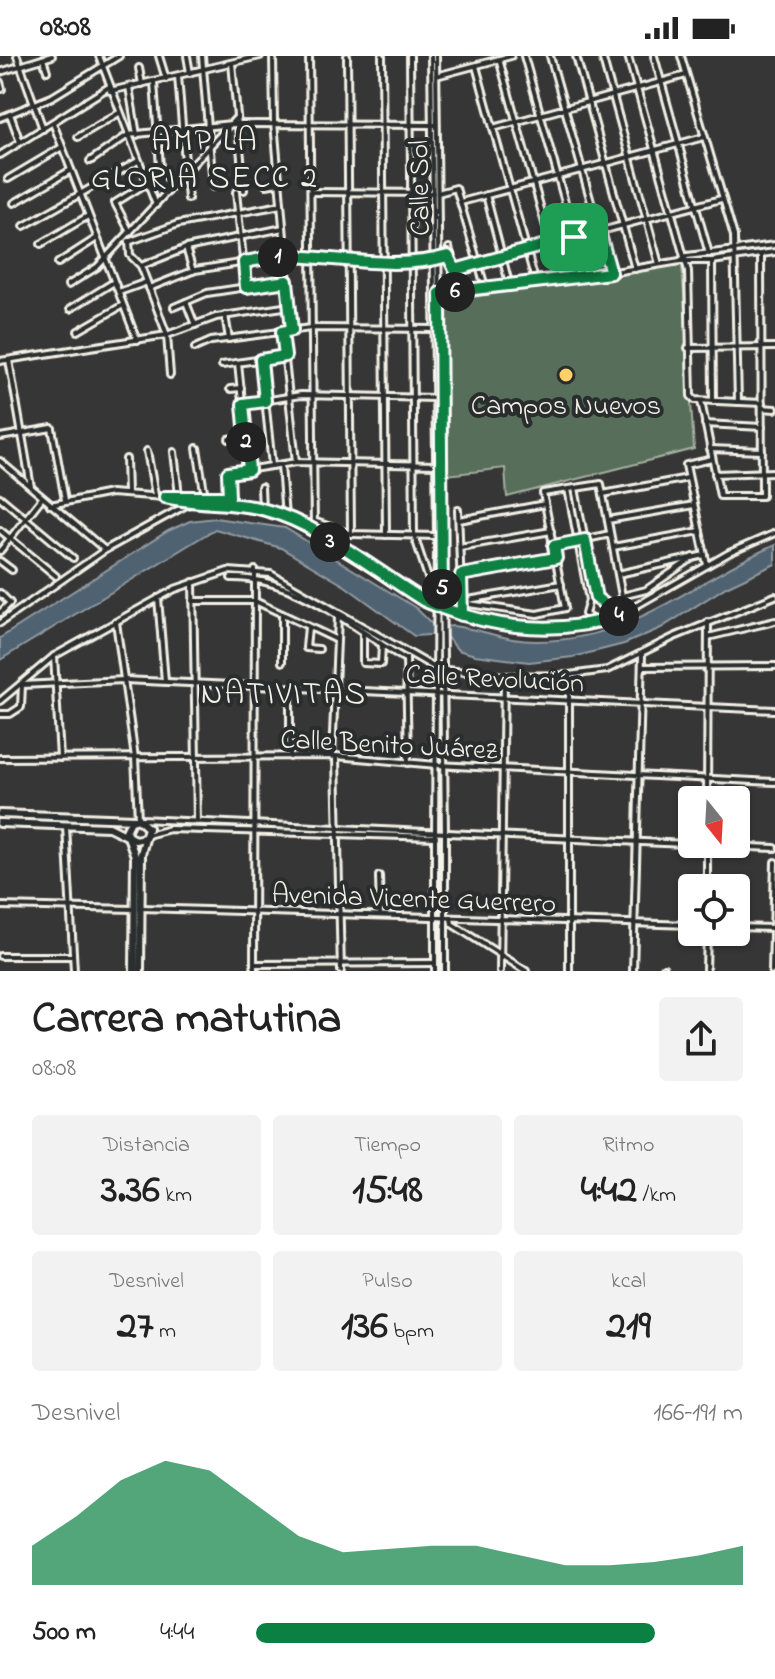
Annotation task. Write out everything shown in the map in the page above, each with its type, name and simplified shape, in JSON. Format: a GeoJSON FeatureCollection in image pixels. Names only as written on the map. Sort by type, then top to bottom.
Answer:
{"type":"FeatureCollection","features":[{"type":"Feature","properties":{"kind":"main road"},"geometry":{"type":"LineString","coordinates":[[0,814],[138,819],[147,825],[141,854],[137,971]]}},
{"type":"Feature","properties":{"kind":"main road"},"geometry":{"type":"LineString","coordinates":[[138,819],[128,824],[135,856],[138,908]]}},
{"type":"Feature","properties":{"kind":"main road"},"geometry":{"type":"LineString","coordinates":[[0,823],[109,827],[138,840],[147,835]]}},
{"type":"Feature","properties":{"kind":"street"},"geometry":{"type":"LineString","coordinates":[[17,56],[43,129]]}},
{"type":"Feature","properties":{"kind":"street"},"geometry":{"type":"LineString","coordinates":[[0,72],[52,56]]}},
{"type":"Feature","properties":{"kind":"street"},"geometry":{"type":"LineString","coordinates":[[99,56],[156,205]]}},
{"type":"Feature","properties":{"kind":"street"},"geometry":{"type":"LineString","coordinates":[[0,118],[35,105],[119,56]]}},
{"type":"Feature","properties":{"kind":"street"},"geometry":{"type":"LineString","coordinates":[[159,56],[166,79]]}},
{"type":"Feature","properties":{"kind":"street"},"geometry":{"type":"LineString","coordinates":[[187,56],[190,74]]}},
{"type":"Feature","properties":{"kind":"street"},"geometry":{"type":"LineString","coordinates":[[202,56],[213,187]]}},
{"type":"Feature","properties":{"kind":"street"},"geometry":{"type":"LineString","coordinates":[[0,155],[110,89],[190,74],[258,56]]}},
{"type":"Feature","properties":{"kind":"street"},"geometry":{"type":"LineString","coordinates":[[273,56],[274,122],[292,330]]}},
{"type":"Feature","properties":{"kind":"street"},"geometry":{"type":"LineString","coordinates":[[309,56],[314,531]]}},
{"type":"Feature","properties":{"kind":"street"},"geometry":{"type":"LineString","coordinates":[[347,56],[351,534]]}},
{"type":"Feature","properties":{"kind":"street"},"geometry":{"type":"LineString","coordinates":[[382,56],[386,535]]}},
{"type":"Feature","properties":{"kind":"street"},"geometry":{"type":"LineString","coordinates":[[410,56],[414,535],[439,610],[435,971]]}},
{"type":"Feature","properties":{"kind":"street","name":"Calle Sol"},"geometry":{"type":"LineString","coordinates":[[433,56],[436,76],[435,125]]}},
{"type":"Feature","properties":{"kind":"street","name":"Calle Sol"},"geometry":{"type":"LineString","coordinates":[[433,56],[439,610]]}},
{"type":"Feature","properties":{"kind":"street"},"geometry":{"type":"LineString","coordinates":[[436,76],[511,56]]}},
{"type":"Feature","properties":{"kind":"street"},"geometry":{"type":"LineString","coordinates":[[524,56],[586,277]]}},
{"type":"Feature","properties":{"kind":"street"},"geometry":{"type":"LineString","coordinates":[[550,56],[611,273]]}},
{"type":"Feature","properties":{"kind":"street"},"geometry":{"type":"LineString","coordinates":[[576,56],[635,269]]}},
{"type":"Feature","properties":{"kind":"street"},"geometry":{"type":"LineString","coordinates":[[602,56],[659,264]]}},
{"type":"Feature","properties":{"kind":"street"},"geometry":{"type":"LineString","coordinates":[[628,56],[683,260],[691,396],[701,401],[738,402],[775,409]]}},
{"type":"Feature","properties":{"kind":"street"},"geometry":{"type":"LineString","coordinates":[[654,56],[709,254]]}},
{"type":"Feature","properties":{"kind":"street"},"geometry":{"type":"LineString","coordinates":[[681,56],[721,199],[731,224],[736,258],[738,402]]}},
{"type":"Feature","properties":{"kind":"street"},"geometry":{"type":"LineString","coordinates":[[43,59],[47,71]]}},
{"type":"Feature","properties":{"kind":"street"},"geometry":{"type":"LineString","coordinates":[[499,59],[561,281]]}},
{"type":"Feature","properties":{"kind":"street"},"geometry":{"type":"LineString","coordinates":[[232,63],[244,190]]}},
{"type":"Feature","properties":{"kind":"street"},"geometry":{"type":"LineString","coordinates":[[476,66],[536,284]]}},
{"type":"Feature","properties":{"kind":"street"},"geometry":{"type":"LineString","coordinates":[[139,68],[142,84]]}},
{"type":"Feature","properties":{"kind":"street"},"geometry":{"type":"LineString","coordinates":[[493,128],[686,75]]}},
{"type":"Feature","properties":{"kind":"street"},"geometry":{"type":"LineString","coordinates":[[178,76],[188,199]]}},
{"type":"Feature","properties":{"kind":"street"},"geometry":{"type":"LineString","coordinates":[[0,82],[2,89]]}},
{"type":"Feature","properties":{"kind":"street"},"geometry":{"type":"LineString","coordinates":[[154,82],[161,181],[168,192]]}},
{"type":"Feature","properties":{"kind":"street"},"geometry":{"type":"LineString","coordinates":[[129,87],[137,135]]}},
{"type":"Feature","properties":{"kind":"street"},"geometry":{"type":"LineString","coordinates":[[78,137],[119,113]]}},
{"type":"Feature","properties":{"kind":"street"},"geometry":{"type":"LineString","coordinates":[[10,114],[20,143]]}},
{"type":"Feature","properties":{"kind":"street"},"geometry":{"type":"LineString","coordinates":[[68,285],[88,274],[105,259],[237,117]]}},
{"type":"Feature","properties":{"kind":"street"},"geometry":{"type":"LineString","coordinates":[[53,123],[137,340]]}},
{"type":"Feature","properties":{"kind":"street"},"geometry":{"type":"LineString","coordinates":[[90,161],[128,135],[231,124],[435,125]]}},
{"type":"Feature","properties":{"kind":"street"},"geometry":{"type":"LineString","coordinates":[[461,202],[704,137]]}},
{"type":"Feature","properties":{"kind":"street"},"geometry":{"type":"LineString","coordinates":[[8,179],[62,147]]}},
{"type":"Feature","properties":{"kind":"street"},"geometry":{"type":"LineString","coordinates":[[24,226],[138,161]]}},
{"type":"Feature","properties":{"kind":"street"},"geometry":{"type":"LineString","coordinates":[[14,203],[71,170]]}},
{"type":"Feature","properties":{"kind":"street"},"geometry":{"type":"LineString","coordinates":[[141,237],[131,232],[115,203],[147,183]]}},
{"type":"Feature","properties":{"kind":"street"},"geometry":{"type":"LineString","coordinates":[[266,185],[279,183]]}},
{"type":"Feature","properties":{"kind":"street"},"geometry":{"type":"LineString","coordinates":[[310,192],[436,193],[456,188],[486,290]]}},
{"type":"Feature","properties":{"kind":"street"},"geometry":{"type":"LineString","coordinates":[[236,192],[246,287]]}},
{"type":"Feature","properties":{"kind":"street"},"geometry":{"type":"LineString","coordinates":[[486,195],[510,287]]}},
{"type":"Feature","properties":{"kind":"street"},"geometry":{"type":"LineString","coordinates":[[455,270],[721,199]]}},
{"type":"Feature","properties":{"kind":"street"},"geometry":{"type":"LineString","coordinates":[[128,242],[178,224],[281,205]]}},
{"type":"Feature","properties":{"kind":"street"},"geometry":{"type":"LineString","coordinates":[[41,244],[88,216]]}},
{"type":"Feature","properties":{"kind":"street"},"geometry":{"type":"LineString","coordinates":[[141,266],[186,248],[283,228]]}},
{"type":"Feature","properties":{"kind":"street"},"geometry":{"type":"LineString","coordinates":[[129,252],[131,232]]}},
{"type":"Feature","properties":{"kind":"street"},"geometry":{"type":"LineString","coordinates":[[58,263],[97,238]]}},
{"type":"Feature","properties":{"kind":"street"},"geometry":{"type":"LineString","coordinates":[[437,293],[561,281],[775,245]]}},
{"type":"Feature","properties":{"kind":"street"},"geometry":{"type":"LineString","coordinates":[[117,247],[129,252],[141,266],[167,335],[170,375]]}},
{"type":"Feature","properties":{"kind":"street"},"geometry":{"type":"LineString","coordinates":[[186,248],[193,271]]}},
{"type":"Feature","properties":{"kind":"street"},"geometry":{"type":"LineString","coordinates":[[449,248],[462,291]]}},
{"type":"Feature","properties":{"kind":"street"},"geometry":{"type":"LineString","coordinates":[[683,260],[712,261],[775,252]]}},
{"type":"Feature","properties":{"kind":"street"},"geometry":{"type":"LineString","coordinates":[[701,401],[720,496],[762,496],[761,255]]}},
{"type":"Feature","properties":{"kind":"street"},"geometry":{"type":"LineString","coordinates":[[118,292],[193,271],[285,256],[385,261],[451,257]]}},
{"type":"Feature","properties":{"kind":"street"},"geometry":{"type":"LineString","coordinates":[[712,261],[713,401]]}},
{"type":"Feature","properties":{"kind":"street"},"geometry":{"type":"LineString","coordinates":[[174,307],[205,294],[287,281]]}},
{"type":"Feature","properties":{"kind":"street"},"geometry":{"type":"LineString","coordinates":[[70,309],[114,282]]}},
{"type":"Feature","properties":{"kind":"street"},"geometry":{"type":"LineString","coordinates":[[186,302],[195,325]]}},
{"type":"Feature","properties":{"kind":"street"},"geometry":{"type":"LineString","coordinates":[[78,331],[123,305]]}},
{"type":"Feature","properties":{"kind":"street"},"geometry":{"type":"LineString","coordinates":[[0,361],[167,335],[225,315],[290,306]]}},
{"type":"Feature","properties":{"kind":"street"},"geometry":{"type":"LineString","coordinates":[[225,315],[229,339]]}},
{"type":"Feature","properties":{"kind":"street"},"geometry":{"type":"LineString","coordinates":[[195,348],[229,339],[311,328],[437,330]]}},
{"type":"Feature","properties":{"kind":"street","name":"Calle Sol"},"geometry":{"type":"LineString","coordinates":[[437,330],[435,398],[439,465],[439,610]]}},
{"type":"Feature","properties":{"kind":"street"},"geometry":{"type":"LineString","coordinates":[[282,332],[296,462]]}},
{"type":"Feature","properties":{"kind":"street"},"geometry":{"type":"LineString","coordinates":[[688,348],[775,347]]}},
{"type":"Feature","properties":{"kind":"street"},"geometry":{"type":"LineString","coordinates":[[222,365],[285,356]]}},
{"type":"Feature","properties":{"kind":"street"},"geometry":{"type":"LineString","coordinates":[[9,360],[32,489]]}},
{"type":"Feature","properties":{"kind":"street"},"geometry":{"type":"LineString","coordinates":[[261,360],[272,466]]}},
{"type":"Feature","properties":{"kind":"street"},"geometry":{"type":"LineString","coordinates":[[238,363],[249,470]]}},
{"type":"Feature","properties":{"kind":"street"},"geometry":{"type":"LineString","coordinates":[[230,389],[241,388]]}},
{"type":"Feature","properties":{"kind":"street"},"geometry":{"type":"LineString","coordinates":[[243,404],[312,396],[435,398]]}},
{"type":"Feature","properties":{"kind":"street"},"geometry":{"type":"LineString","coordinates":[[705,424],[762,427]]}},
{"type":"Feature","properties":{"kind":"street"},"geometry":{"type":"LineString","coordinates":[[0,437],[51,428],[65,500]]}},
{"type":"Feature","properties":{"kind":"street"},"geometry":{"type":"LineString","coordinates":[[229,439],[246,436]]}},
{"type":"Feature","properties":{"kind":"street"},"geometry":{"type":"LineString","coordinates":[[197,448],[205,497]]}},
{"type":"Feature","properties":{"kind":"street"},"geometry":{"type":"LineString","coordinates":[[710,449],[762,451]]}},
{"type":"Feature","properties":{"kind":"street"},"geometry":{"type":"LineString","coordinates":[[147,451],[155,495]]}},
{"type":"Feature","properties":{"kind":"street"},"geometry":{"type":"LineString","coordinates":[[174,452],[179,496]]}},
{"type":"Feature","properties":{"kind":"street"},"geometry":{"type":"LineString","coordinates":[[126,459],[127,493]]}},
{"type":"Feature","properties":{"kind":"street"},"geometry":{"type":"LineString","coordinates":[[707,565],[686,465],[712,459]]}},
{"type":"Feature","properties":{"kind":"street"},"geometry":{"type":"LineString","coordinates":[[0,461],[105,550]]}},
{"type":"Feature","properties":{"kind":"street"},"geometry":{"type":"LineString","coordinates":[[165,497],[229,497],[228,473],[296,462],[351,466],[439,465]]}},
{"type":"Feature","properties":{"kind":"street"},"geometry":{"type":"LineString","coordinates":[[281,465],[285,517]]}},
{"type":"Feature","properties":{"kind":"street"},"geometry":{"type":"LineString","coordinates":[[715,474],[775,472]]}},
{"type":"Feature","properties":{"kind":"street"},"geometry":{"type":"LineString","coordinates":[[603,494],[688,478]]}},
{"type":"Feature","properties":{"kind":"street"},"geometry":{"type":"LineString","coordinates":[[462,602],[547,613],[565,608],[543,493],[601,484],[622,596]]}},
{"type":"Feature","properties":{"kind":"street"},"geometry":{"type":"LineString","coordinates":[[261,487],[262,509]]}},
{"type":"Feature","properties":{"kind":"street"},"geometry":{"type":"LineString","coordinates":[[575,488],[596,598],[620,615]]}},
{"type":"Feature","properties":{"kind":"street"},"geometry":{"type":"LineString","coordinates":[[568,489],[589,600],[585,614],[595,623]]}},
{"type":"Feature","properties":{"kind":"street"},"geometry":{"type":"LineString","coordinates":[[50,505],[65,500],[127,493],[155,495],[190,503],[226,503],[262,509],[314,531],[439,610],[533,628],[595,623],[620,615],[707,565],[775,533]]}},
{"type":"Feature","properties":{"kind":"street"},"geometry":{"type":"LineString","coordinates":[[0,497],[73,558]]}},
{"type":"Feature","properties":{"kind":"street"},"geometry":{"type":"LineString","coordinates":[[0,551],[42,498]]}},
{"type":"Feature","properties":{"kind":"street"},"geometry":{"type":"LineString","coordinates":[[0,623],[105,550],[190,503]]}},
{"type":"Feature","properties":{"kind":"street"},"geometry":{"type":"LineString","coordinates":[[459,520],[545,504]]}},
{"type":"Feature","properties":{"kind":"street"},"geometry":{"type":"LineString","coordinates":[[608,520],[694,505]]}},
{"type":"Feature","properties":{"kind":"street"},"geometry":{"type":"LineString","coordinates":[[458,510],[462,615]]}},
{"type":"Feature","properties":{"kind":"street"},"geometry":{"type":"LineString","coordinates":[[313,521],[351,534],[437,536]]}},
{"type":"Feature","properties":{"kind":"street"},"geometry":{"type":"LineString","coordinates":[[0,530],[56,576]]}},
{"type":"Feature","properties":{"kind":"street"},"geometry":{"type":"LineString","coordinates":[[460,547],[551,531]]}},
{"type":"Feature","properties":{"kind":"street"},"geometry":{"type":"LineString","coordinates":[[613,547],[700,531]]}},
{"type":"Feature","properties":{"kind":"street"},"geometry":{"type":"LineString","coordinates":[[554,546],[610,534]]}},
{"type":"Feature","properties":{"kind":"street"},"geometry":{"type":"LineString","coordinates":[[618,574],[705,555]]}},
{"type":"Feature","properties":{"kind":"street"},"geometry":{"type":"LineString","coordinates":[[612,609],[622,596],[646,590],[694,557]]}},
{"type":"Feature","properties":{"kind":"street"},"geometry":{"type":"LineString","coordinates":[[461,575],[556,558]]}},
{"type":"Feature","properties":{"kind":"street"},"geometry":{"type":"LineString","coordinates":[[0,561],[12,570]]}},
{"type":"Feature","properties":{"kind":"street"},"geometry":{"type":"LineString","coordinates":[[254,971],[255,570]]}},
{"type":"Feature","properties":{"kind":"street"},"geometry":{"type":"LineString","coordinates":[[0,701],[54,656],[158,598],[228,571],[255,570],[286,582],[439,669],[504,676],[569,675],[607,670],[708,622],[775,596]]}},
{"type":"Feature","properties":{"kind":"street"},"geometry":{"type":"LineString","coordinates":[[231,578],[255,578],[282,585],[406,658],[408,763]]}},
{"type":"Feature","properties":{"kind":"street"},"geometry":{"type":"LineString","coordinates":[[193,582],[197,822]]}},
{"type":"Feature","properties":{"kind":"street"},"geometry":{"type":"LineString","coordinates":[[462,602],[561,584]]}},
{"type":"Feature","properties":{"kind":"street"},"geometry":{"type":"LineString","coordinates":[[0,593],[10,603],[0,613]]}},
{"type":"Feature","properties":{"kind":"street"},"geometry":{"type":"LineString","coordinates":[[158,598],[165,681]]}},
{"type":"Feature","properties":{"kind":"street"},"geometry":{"type":"LineString","coordinates":[[589,600],[596,598]]}},
{"type":"Feature","properties":{"kind":"street"},"geometry":{"type":"LineString","coordinates":[[193,601],[255,601],[337,640]]}},
{"type":"Feature","properties":{"kind":"street"},"geometry":{"type":"LineString","coordinates":[[282,614],[282,662]]}},
{"type":"Feature","properties":{"kind":"street"},"geometry":{"type":"LineString","coordinates":[[338,617],[334,756],[340,831],[341,971]]}},
{"type":"Feature","properties":{"kind":"street"},"geometry":{"type":"LineString","coordinates":[[708,637],[775,621]]}},
{"type":"Feature","properties":{"kind":"street"},"geometry":{"type":"LineString","coordinates":[[116,622],[135,758],[138,819],[255,823],[340,831]]}},
{"type":"Feature","properties":{"kind":"street"},"geometry":{"type":"LineString","coordinates":[[708,622],[708,786]]}},
{"type":"Feature","properties":{"kind":"street"},"geometry":{"type":"LineString","coordinates":[[308,626],[306,648],[319,649]]}},
{"type":"Feature","properties":{"kind":"street"},"geometry":{"type":"LineString","coordinates":[[363,634],[363,663],[381,664],[382,645]]}},
{"type":"Feature","properties":{"kind":"street"},"geometry":{"type":"LineString","coordinates":[[633,971],[642,655]]}},
{"type":"Feature","properties":{"kind":"street"},"geometry":{"type":"LineString","coordinates":[[54,656],[60,758]]}},
{"type":"Feature","properties":{"kind":"street"},"geometry":{"type":"LineString","coordinates":[[642,667],[775,666]]}},
{"type":"Feature","properties":{"kind":"street"},"geometry":{"type":"LineString","coordinates":[[569,675],[569,971]]}},
{"type":"Feature","properties":{"kind":"street"},"geometry":{"type":"LineString","coordinates":[[500,971],[504,676]]}},
{"type":"Feature","properties":{"kind":"street","name":"Calle Revolución"},"geometry":{"type":"LineString","coordinates":[[21,684],[165,681],[775,710]]}},
{"type":"Feature","properties":{"kind":"street"},"geometry":{"type":"LineString","coordinates":[[0,714],[10,714],[21,707],[21,684]]}},
{"type":"Feature","properties":{"kind":"street"},"geometry":{"type":"LineString","coordinates":[[290,687],[290,757]]}},
{"type":"Feature","properties":{"kind":"street"},"geometry":{"type":"LineString","coordinates":[[439,694],[445,766],[448,918],[445,971]]}},
{"type":"Feature","properties":{"kind":"street","name":"Calle Benito Juárez"},"geometry":{"type":"LineString","coordinates":[[0,758],[334,756],[445,766],[775,782]]}},
{"type":"Feature","properties":{"kind":"street"},"geometry":{"type":"LineString","coordinates":[[170,820],[170,829]]}},
{"type":"Feature","properties":{"kind":"street"},"geometry":{"type":"LineString","coordinates":[[66,825],[74,971]]}},
{"type":"Feature","properties":{"kind":"street"},"geometry":{"type":"LineString","coordinates":[[147,835],[170,829],[340,831],[678,843]]}},
{"type":"Feature","properties":{"kind":"street"},"geometry":{"type":"LineString","coordinates":[[750,847],[775,848]]}},
{"type":"Feature","properties":{"kind":"street"},"geometry":{"type":"LineString","coordinates":[[772,971],[775,862]]}},
{"type":"Feature","properties":{"kind":"street"},"geometry":{"type":"LineString","coordinates":[[379,876],[380,915]]}},
{"type":"Feature","properties":{"kind":"street","name":"Avenida Vicente Guerrero"},"geometry":{"type":"LineString","coordinates":[[0,906],[678,925]]}},
{"type":"Feature","properties":{"kind":"street"},"geometry":{"type":"LineString","coordinates":[[448,918],[452,924],[526,971]]}},
{"type":"Feature","properties":{"kind":"street"},"geometry":{"type":"LineString","coordinates":[[750,927],[774,928]]}},
{"type":"Feature","properties":{"kind":"street"},"geometry":{"type":"LineString","coordinates":[[706,971],[707,946]]}},
{"type":"Feature","properties":{"kind":"street"},"geometry":{"type":"LineString","coordinates":[[0,956],[73,956]]}},
{"type":"Feature","properties":{"kind":"street"},"geometry":{"type":"LineString","coordinates":[[255,964],[435,963]]}},
{"type":"Feature","properties":{"kind":"green space","name":"Campos Nuevos"},"geometry":{"type":"Polygon","coordinates":[[[682,264],[694,449],[507,497],[505,468],[447,475],[440,302],[682,264]]]}},
{"type":"Feature","properties":{"kind":"water"},"geometry":{"type":"Polygon","coordinates":[[[215,518],[285,528],[416,608],[435,627],[453,626],[527,641],[573,638],[634,620],[775,545],[775,564],[726,587],[661,628],[624,644],[573,657],[529,662],[458,650],[444,634],[414,636],[345,586],[281,548],[215,529],[0,660],[0,638],[168,531],[190,521],[215,518]]]}},
{"type":"Feature","properties":{"kind":"place","name":"Campos Nuevos"},"geometry":{"type":"Point","coordinates":[566,375]}},
{"type":"Feature","properties":{"kind":"district","name":"AMP LA GLORIA SECC 2"},"geometry":{"type":"Point","coordinates":[205,158]}},
{"type":"Feature","properties":{"kind":"district","name":"NATIVITAS"},"geometry":{"type":"Point","coordinates":[284,692]}},
{"type":"Feature","properties":{"kind":"route"},"geometry":{"type":"LineString","coordinates":[[599,231],[611,273],[523,286],[440,293],[442,608],[462,615],[461,575],[556,558],[554,546],[585,540],[596,598],[620,615],[595,623],[533,628],[472,619],[435,606],[423,600],[314,531],[285,517],[262,509],[226,503],[190,503],[165,497],[229,497],[228,473],[249,470],[243,404],[265,401],[261,360],[285,356],[282,332],[292,330],[287,281],[246,287],[244,262],[285,256],[367,261],[434,260],[448,256],[455,270],[574,237],[599,231]]}}]}
